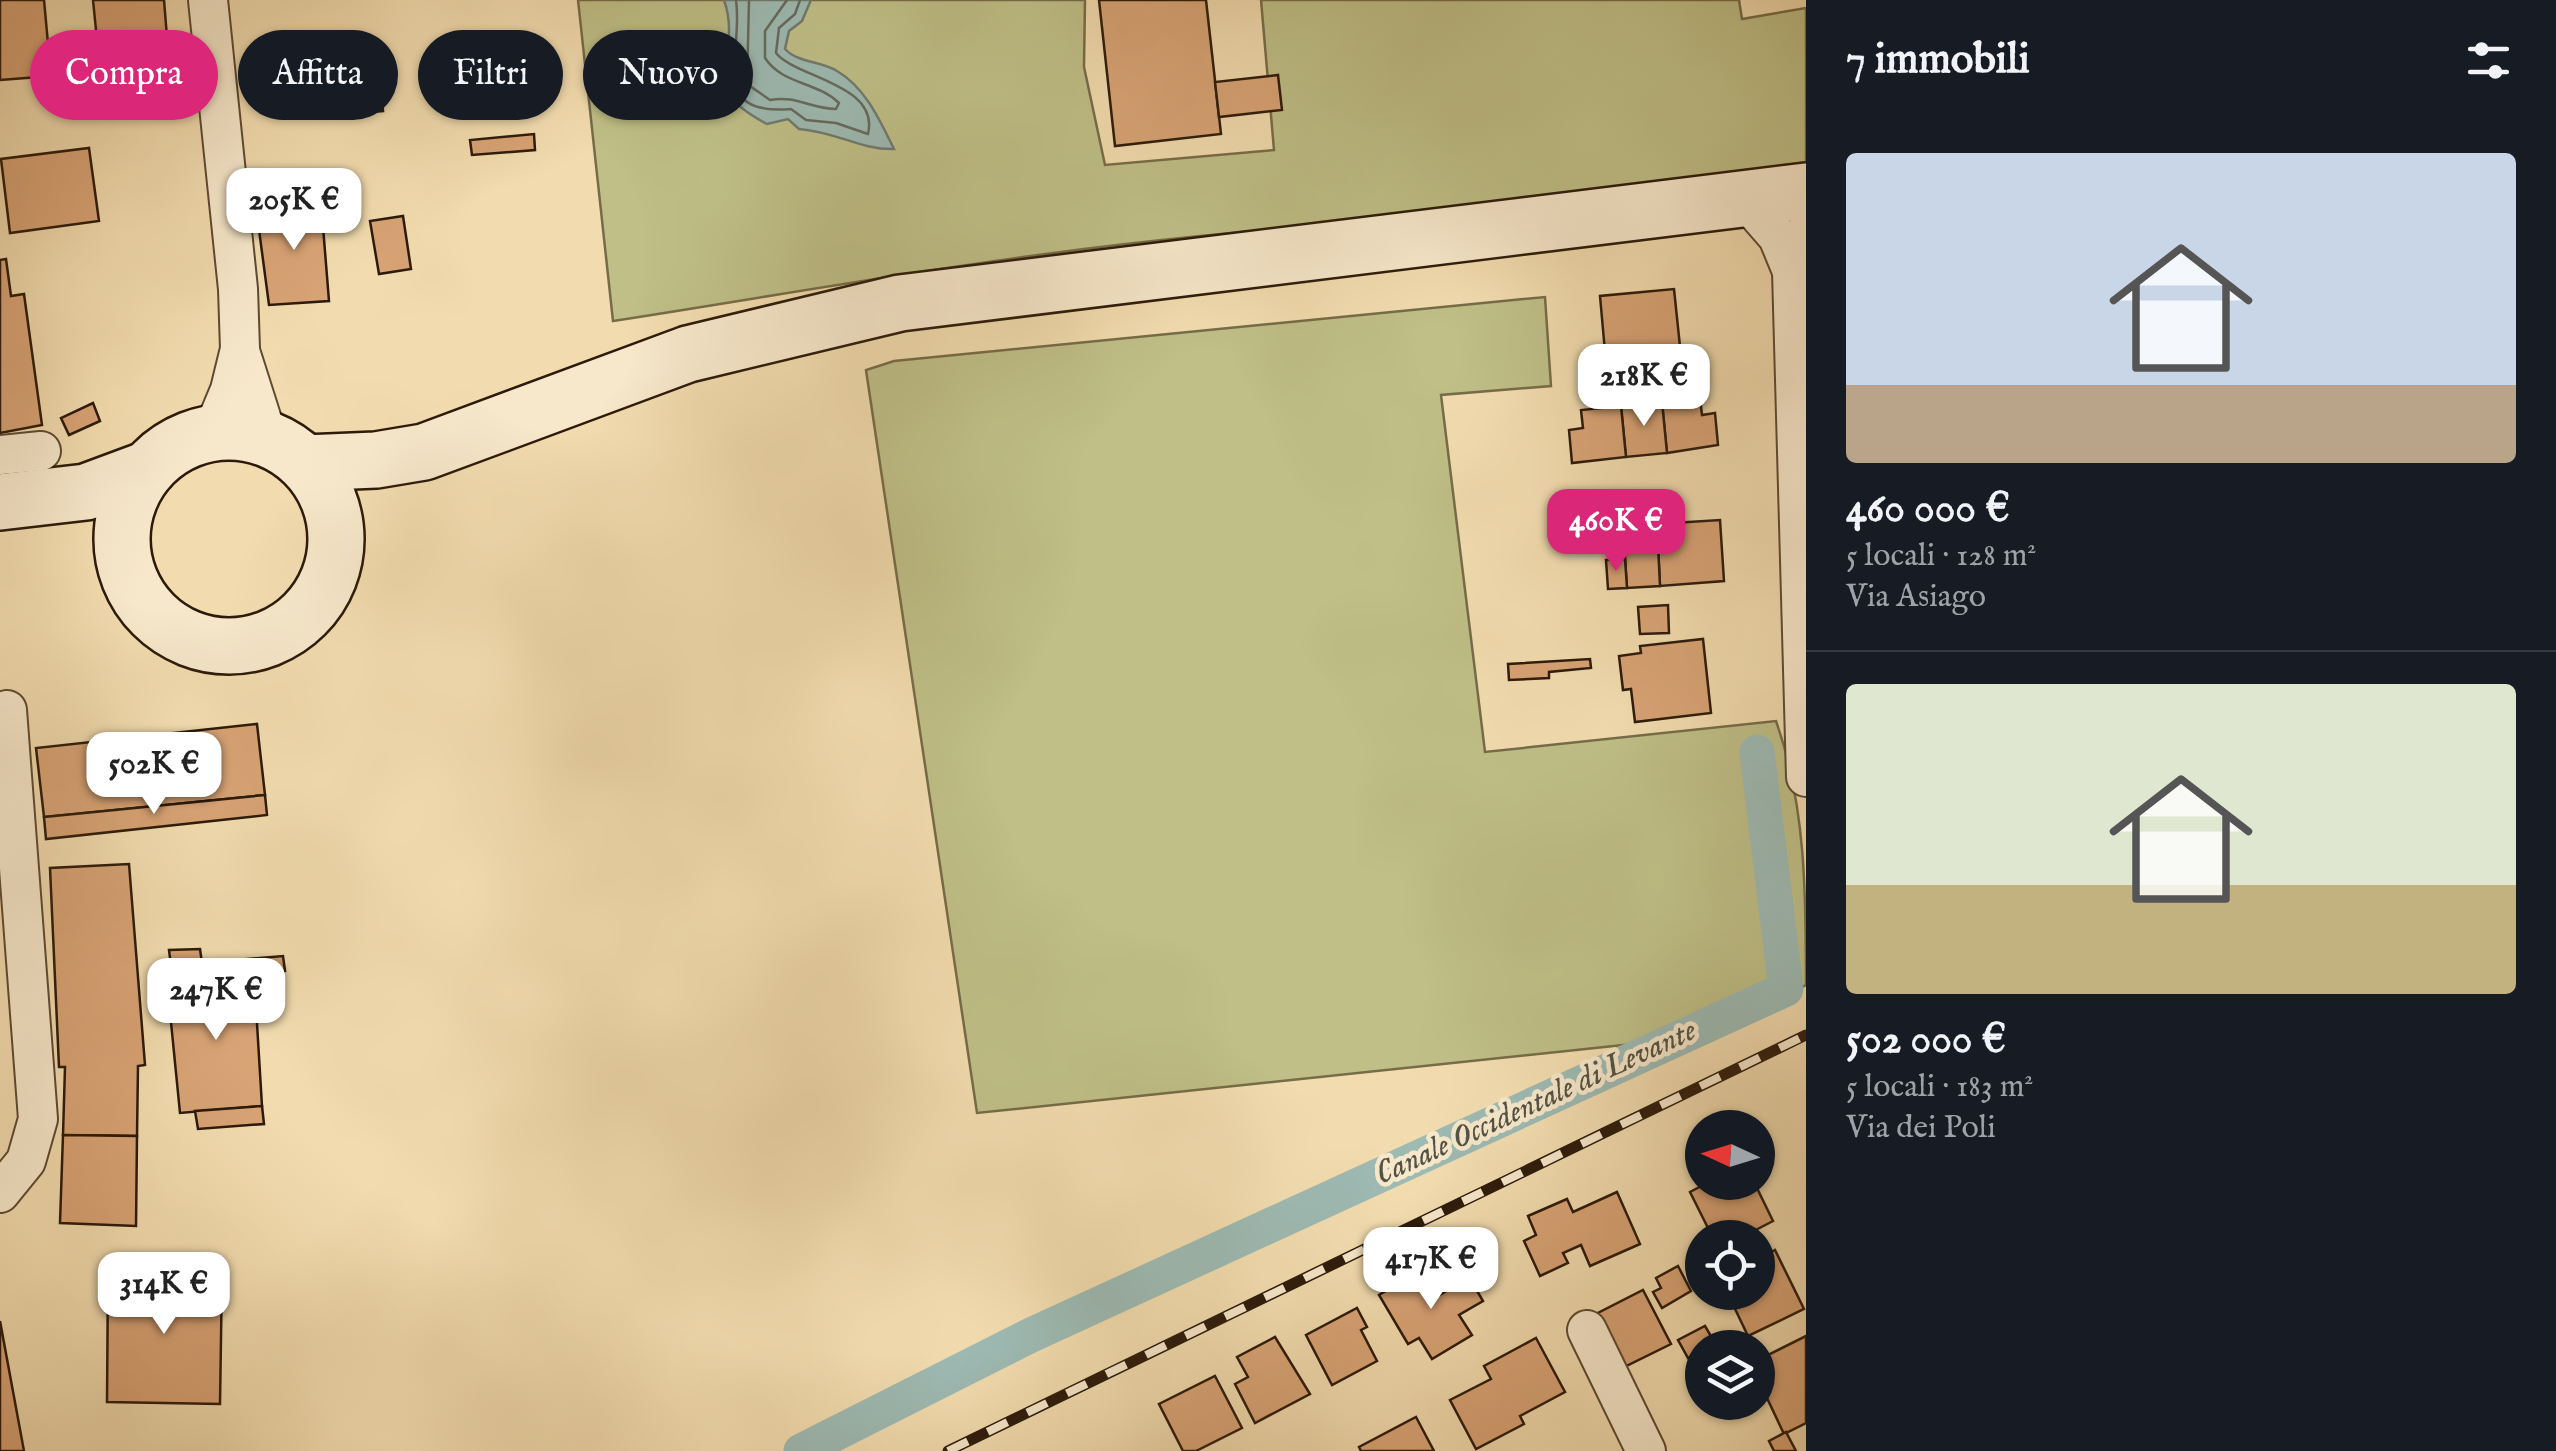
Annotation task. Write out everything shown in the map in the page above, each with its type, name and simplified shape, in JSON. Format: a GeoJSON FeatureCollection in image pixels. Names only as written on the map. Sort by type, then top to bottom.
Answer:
{"type":"FeatureCollection","features":[{"type":"Feature","properties":{"kind":"main road"},"geometry":{"type":"LineString","coordinates":[[30,484],[86,492],[148,468],[166,452],[212,433],[286,451],[376,460],[424,452],[688,354],[900,304],[1806,191]]}},
{"type":"Feature","properties":{"kind":"main road"},"geometry":{"type":"LineString","coordinates":[[30,484],[84,518],[126,568],[138,596],[169,627],[210,645],[240,646],[269,639],[295,623],[316,602],[330,575],[336,545],[333,515],[322,487],[286,451]]}},
{"type":"Feature","properties":{"kind":"main road"},"geometry":{"type":"LineString","coordinates":[[336,545],[360,506],[384,481],[424,452]]}},
{"type":"Feature","properties":{"kind":"main road"},"geometry":{"type":"LineString","coordinates":[[126,568],[124,516],[148,468]]}},
{"type":"Feature","properties":{"kind":"street"},"geometry":{"type":"LineString","coordinates":[[208,0],[238,289],[240,349],[230,390],[212,433]]}},
{"type":"Feature","properties":{"kind":"street"},"geometry":{"type":"LineString","coordinates":[[1745,199],[1778,237],[1792,271],[1806,776]]}},
{"type":"Feature","properties":{"kind":"street"},"geometry":{"type":"LineString","coordinates":[[1792,271],[1806,231]]}},
{"type":"Feature","properties":{"kind":"street"},"geometry":{"type":"LineString","coordinates":[[240,349],[286,451]]}},
{"type":"Feature","properties":{"kind":"street"},"geometry":{"type":"LineString","coordinates":[[0,456],[30,484]]}},
{"type":"Feature","properties":{"kind":"street"},"geometry":{"type":"LineString","coordinates":[[0,1193],[26,1161],[38,1119],[7,710]]}},
{"type":"Feature","properties":{"kind":"street"},"geometry":{"type":"LineString","coordinates":[[1587,1330],[1646,1451]]}},
{"type":"Feature","properties":{"kind":"green space"},"geometry":{"type":"Polygon","coordinates":[[[578,0],[1085,0],[1084,67],[1105,165],[1274,150],[1261,0],[1739,0],[1742,19],[1806,8],[1806,197],[1433,217],[1154,241],[949,268],[613,321],[591,120],[753,120],[753,30],[583,30],[583,46],[578,0]]]}},
{"type":"Feature","properties":{"kind":"green space"},"geometry":{"type":"Polygon","coordinates":[[[1545,297],[1551,386],[1441,395],[1485,752],[1776,721],[1799,818],[1806,985],[1699,1037],[977,1113],[866,370],[894,361],[1545,297]]]}},
{"type":"Feature","properties":{"kind":"water"},"geometry":{"type":"Polygon","coordinates":[[[724,0],[811,0],[802,21],[789,31],[785,49],[796,57],[831,68],[856,86],[894,149],[799,129],[788,119],[767,124],[753,115],[753,30],[728,30],[724,0]]]}},
{"type":"Feature","properties":{"kind":"building"},"geometry":{"type":"Polygon","coordinates":[[[0,0],[44,0],[47,30],[30,30],[30,78],[0,80],[0,0]]]}},
{"type":"Feature","properties":{"kind":"building"},"geometry":{"type":"Polygon","coordinates":[[[93,0],[164,0],[166,30],[96,30],[93,0]]]}},
{"type":"Feature","properties":{"kind":"building"},"geometry":{"type":"Polygon","coordinates":[[[1099,0],[1206,0],[1221,134],[1115,146],[1099,0]]]}},
{"type":"Feature","properties":{"kind":"building"},"geometry":{"type":"Polygon","coordinates":[[[1278,75],[1282,110],[1219,117],[1215,82],[1278,75]]]}},
{"type":"Feature","properties":{"kind":"building"},"geometry":{"type":"Polygon","coordinates":[[[534,134],[535,150],[472,155],[470,140],[534,134]]]}},
{"type":"Feature","properties":{"kind":"building"},"geometry":{"type":"Polygon","coordinates":[[[89,148],[99,221],[10,233],[1,159],[89,148]]]}},
{"type":"Feature","properties":{"kind":"building"},"geometry":{"type":"Polygon","coordinates":[[[321,202],[329,301],[269,305],[256,207],[321,202]]]}},
{"type":"Feature","properties":{"kind":"building"},"geometry":{"type":"Polygon","coordinates":[[[403,216],[411,269],[379,274],[370,221],[403,216]]]}},
{"type":"Feature","properties":{"kind":"building"},"geometry":{"type":"Polygon","coordinates":[[[6,259],[11,296],[24,294],[42,425],[0,433],[0,260],[6,259]]]}},
{"type":"Feature","properties":{"kind":"building"},"geometry":{"type":"Polygon","coordinates":[[[1674,289],[1681,356],[1606,363],[1600,296],[1674,289]]]}},
{"type":"Feature","properties":{"kind":"building"},"geometry":{"type":"Polygon","coordinates":[[[1700,398],[1702,415],[1715,413],[1718,445],[1667,453],[1662,402],[1700,398]]]}},
{"type":"Feature","properties":{"kind":"building"},"geometry":{"type":"Polygon","coordinates":[[[1662,402],[1667,453],[1626,457],[1621,406],[1662,402]]]}},
{"type":"Feature","properties":{"kind":"building"},"geometry":{"type":"Polygon","coordinates":[[[93,403],[100,421],[69,435],[61,418],[93,403]]]}},
{"type":"Feature","properties":{"kind":"building"},"geometry":{"type":"Polygon","coordinates":[[[1621,406],[1626,457],[1572,463],[1569,430],[1583,428],[1581,410],[1621,406]]]}},
{"type":"Feature","properties":{"kind":"building"},"geometry":{"type":"Polygon","coordinates":[[[1664,499],[1665,524],[1626,526],[1625,503],[1664,499]]]}},
{"type":"Feature","properties":{"kind":"building"},"geometry":{"type":"Polygon","coordinates":[[[1720,520],[1724,581],[1660,586],[1657,524],[1720,520]]]}},
{"type":"Feature","properties":{"kind":"building"},"geometry":{"type":"Polygon","coordinates":[[[1657,524],[1660,586],[1627,588],[1623,527],[1657,524]]]}},
{"type":"Feature","properties":{"kind":"building"},"geometry":{"type":"Polygon","coordinates":[[[1625,559],[1627,588],[1608,589],[1606,560],[1625,559]]]}},
{"type":"Feature","properties":{"kind":"building"},"geometry":{"type":"Polygon","coordinates":[[[1668,605],[1669,633],[1640,634],[1638,607],[1668,605]]]}},
{"type":"Feature","properties":{"kind":"building"},"geometry":{"type":"Polygon","coordinates":[[[1703,639],[1711,713],[1635,722],[1631,689],[1623,690],[1619,656],[1641,653],[1640,646],[1703,639]]]}},
{"type":"Feature","properties":{"kind":"building"},"geometry":{"type":"Polygon","coordinates":[[[1590,659],[1591,668],[1549,672],[1549,678],[1509,680],[1508,664],[1590,659]]]}},
{"type":"Feature","properties":{"kind":"building"},"geometry":{"type":"Polygon","coordinates":[[[257,724],[265,795],[44,817],[36,748],[257,724]]]}},
{"type":"Feature","properties":{"kind":"building"},"geometry":{"type":"Polygon","coordinates":[[[265,795],[267,815],[46,839],[44,817],[265,795]]]}},
{"type":"Feature","properties":{"kind":"building"},"geometry":{"type":"Polygon","coordinates":[[[129,864],[145,1065],[138,1066],[137,1136],[63,1135],[65,1067],[59,1067],[50,868],[129,864]]]}},
{"type":"Feature","properties":{"kind":"building"},"geometry":{"type":"Polygon","coordinates":[[[200,949],[202,963],[283,956],[285,971],[173,982],[169,950],[200,949]]]}},
{"type":"Feature","properties":{"kind":"building"},"geometry":{"type":"Polygon","coordinates":[[[254,974],[262,1106],[180,1113],[167,982],[254,974]]]}},
{"type":"Feature","properties":{"kind":"building"},"geometry":{"type":"Polygon","coordinates":[[[262,1106],[264,1124],[198,1129],[195,1111],[262,1106]]]}},
{"type":"Feature","properties":{"kind":"building"},"geometry":{"type":"Polygon","coordinates":[[[63,1135],[137,1136],[136,1226],[60,1223],[63,1135]]]}},
{"type":"Feature","properties":{"kind":"building"},"geometry":{"type":"Polygon","coordinates":[[[1617,1192],[1640,1244],[1590,1266],[1581,1245],[1563,1253],[1568,1263],[1540,1276],[1524,1241],[1536,1235],[1528,1216],[1567,1199],[1573,1212],[1617,1192]]]}},
{"type":"Feature","properties":{"kind":"building"},"geometry":{"type":"Polygon","coordinates":[[[1694,1200],[1763,1200],[1773,1220],[1704,1220],[1694,1200]]]}},
{"type":"Feature","properties":{"kind":"building"},"geometry":{"type":"Polygon","coordinates":[[[1775,1250],[1804,1309],[1760,1330],[1745,1330],[1736,1310],[1775,1310],[1775,1250]]]}},
{"type":"Feature","properties":{"kind":"building"},"geometry":{"type":"Polygon","coordinates":[[[1678,1266],[1685,1279],[1685,1295],[1662,1308],[1653,1292],[1661,1288],[1656,1278],[1678,1266]]]}},
{"type":"Feature","properties":{"kind":"building"},"geometry":{"type":"Polygon","coordinates":[[[1422,1269],[1438,1296],[1469,1277],[1483,1301],[1459,1315],[1472,1335],[1432,1359],[1419,1338],[1408,1344],[1379,1295],[1422,1269]]]}},
{"type":"Feature","properties":{"kind":"building"},"geometry":{"type":"Polygon","coordinates":[[[108,1270],[222,1272],[220,1404],[107,1402],[108,1270]]]}},
{"type":"Feature","properties":{"kind":"building"},"geometry":{"type":"Polygon","coordinates":[[[1643,1290],[1671,1344],[1616,1371],[1588,1318],[1643,1290]]]}},
{"type":"Feature","properties":{"kind":"building"},"geometry":{"type":"Polygon","coordinates":[[[1357,1308],[1367,1327],[1361,1330],[1377,1361],[1332,1385],[1306,1335],[1357,1308]]]}},
{"type":"Feature","properties":{"kind":"building"},"geometry":{"type":"Polygon","coordinates":[[[0,1321],[24,1451],[0,1451],[0,1321]]]}},
{"type":"Feature","properties":{"kind":"building"},"geometry":{"type":"Polygon","coordinates":[[[1806,1336],[1806,1423],[1784,1434],[1775,1415],[1775,1352],[1806,1336]]]}},
{"type":"Feature","properties":{"kind":"building"},"geometry":{"type":"Polygon","coordinates":[[[1275,1337],[1310,1394],[1255,1423],[1235,1384],[1248,1377],[1237,1357],[1275,1337]]]}},
{"type":"Feature","properties":{"kind":"building"},"geometry":{"type":"Polygon","coordinates":[[[1536,1338],[1565,1392],[1520,1416],[1524,1424],[1476,1449],[1450,1400],[1491,1379],[1484,1366],[1536,1338]]]}},
{"type":"Feature","properties":{"kind":"building"},"geometry":{"type":"Polygon","coordinates":[[[1215,1376],[1242,1428],[1196,1451],[1183,1451],[1159,1404],[1215,1376]]]}},
{"type":"Feature","properties":{"kind":"building"},"geometry":{"type":"Polygon","coordinates":[[[1416,1417],[1434,1451],[1361,1451],[1359,1447],[1416,1417]]]}},
{"type":"Feature","properties":{"kind":"building"},"geometry":{"type":"Polygon","coordinates":[[[1786,1432],[1796,1451],[1774,1451],[1769,1441],[1786,1432]]]}},
{"type":"Feature","properties":{"kind":"waterway","name":"Canale Occidentale di Levante"},"geometry":{"type":"LineString","coordinates":[[801,1451],[1029,1336],[1786,989],[1757,752]]}},
{"type":"Feature","properties":{"kind":"railway"},"geometry":{"type":"LineString","coordinates":[[948,1451],[1806,1035]]}}]}
